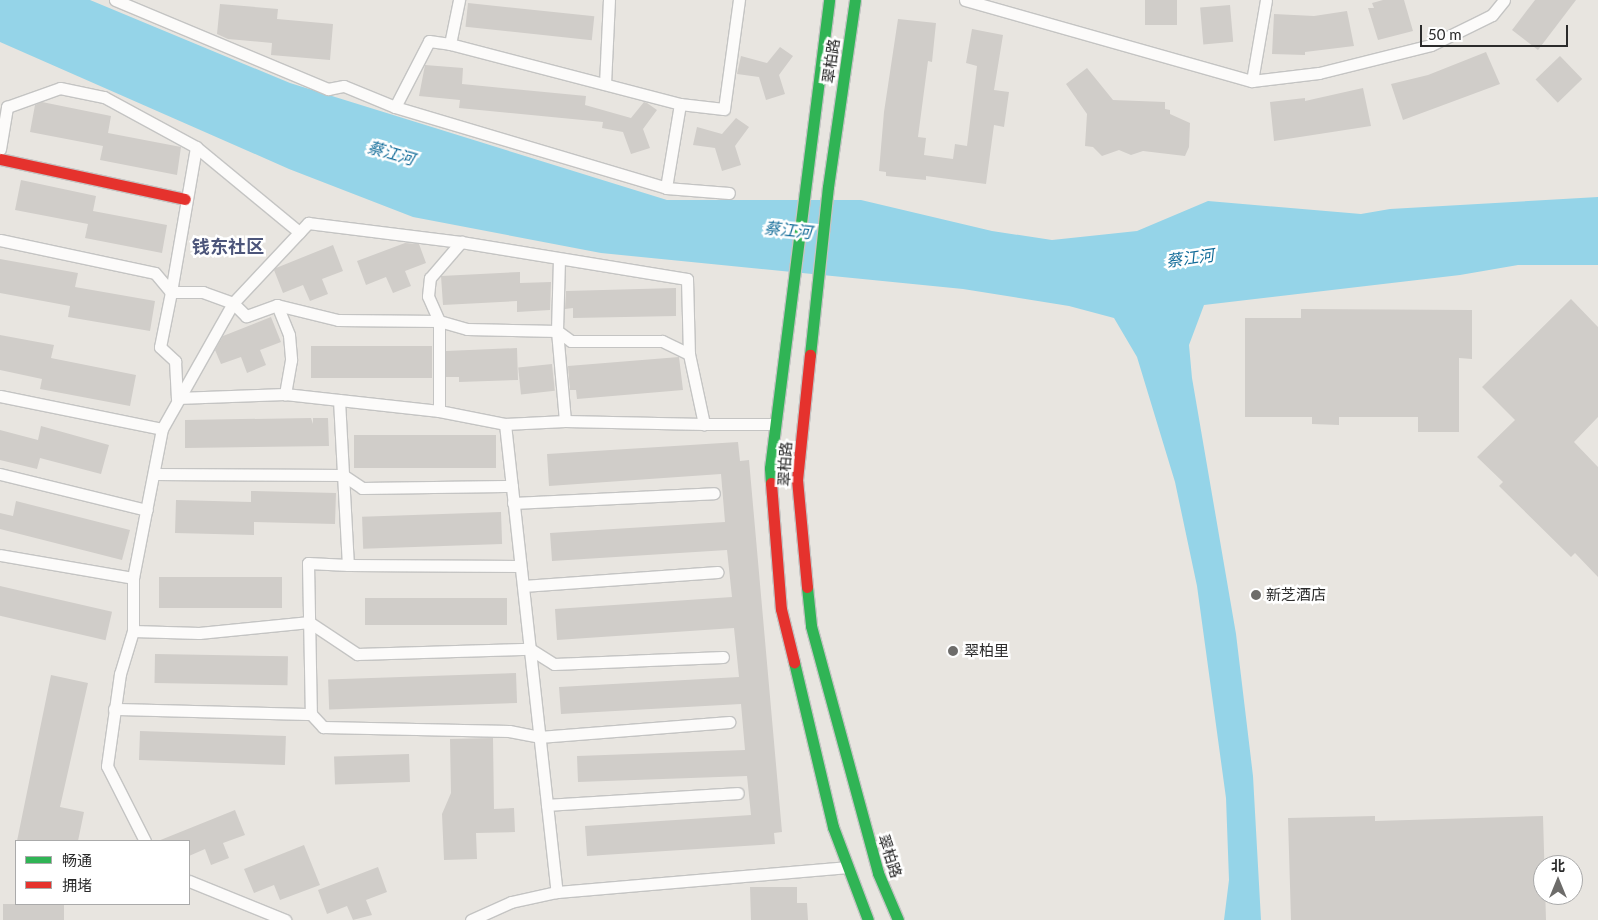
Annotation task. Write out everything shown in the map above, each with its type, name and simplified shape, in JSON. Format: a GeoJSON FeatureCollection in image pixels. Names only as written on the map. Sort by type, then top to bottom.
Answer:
{"type":"FeatureCollection","features":[{"type":"Feature","properties":{"kind":"main road","name":"翠柏路"},"geometry":{"type":"LineString","coordinates":[[829,0],[770,468],[781,609],[846,867],[868,920]]}},
{"type":"Feature","properties":{"kind":"main road","name":"翠柏路"},"geometry":{"type":"LineString","coordinates":[[854,0],[828,186],[797,480],[811,626],[878,873],[898,920]]}},
{"type":"Feature","properties":{"kind":"main road"},"geometry":{"type":"LineString","coordinates":[[0,159],[185,199]]}},
{"type":"Feature","properties":{"kind":"lane"},"geometry":{"type":"LineString","coordinates":[[115,0],[328,89],[344,86],[395,107],[666,188],[729,193]]}},
{"type":"Feature","properties":{"kind":"lane"},"geometry":{"type":"LineString","coordinates":[[450,44],[459,0]]}},
{"type":"Feature","properties":{"kind":"lane"},"geometry":{"type":"LineString","coordinates":[[605,84],[609,0]]}},
{"type":"Feature","properties":{"kind":"lane"},"geometry":{"type":"LineString","coordinates":[[395,107],[429,41],[450,44],[680,104],[724,109],[739,0]]}},
{"type":"Feature","properties":{"kind":"lane"},"geometry":{"type":"LineString","coordinates":[[965,0],[1252,80],[1319,73],[1431,45],[1492,15],[1504,0]]}},
{"type":"Feature","properties":{"kind":"lane"},"geometry":{"type":"LineString","coordinates":[[1012,12],[1015,0]]}},
{"type":"Feature","properties":{"kind":"lane"},"geometry":{"type":"LineString","coordinates":[[1252,80],[1266,0]]}},
{"type":"Feature","properties":{"kind":"lane"},"geometry":{"type":"LineString","coordinates":[[0,149],[7,107],[60,88],[104,97],[196,147],[299,232]]}},
{"type":"Feature","properties":{"kind":"lane"},"geometry":{"type":"LineString","coordinates":[[666,188],[680,104]]}},
{"type":"Feature","properties":{"kind":"lane"},"geometry":{"type":"LineString","coordinates":[[177,398],[175,361],[160,347],[171,292],[185,199],[196,147]]}},
{"type":"Feature","properties":{"kind":"lane"},"geometry":{"type":"LineString","coordinates":[[144,840],[107,766],[114,709],[133,631],[133,578],[162,429],[177,398],[233,303],[308,223],[460,242],[687,279],[689,354],[704,424]]}},
{"type":"Feature","properties":{"kind":"lane"},"geometry":{"type":"LineString","coordinates":[[0,240],[155,273],[171,292],[203,292],[233,303],[246,316],[278,305],[338,320],[439,321],[467,329],[557,331],[571,341],[662,341],[689,354]]}},
{"type":"Feature","properties":{"kind":"lane"},"geometry":{"type":"LineString","coordinates":[[439,411],[439,321],[428,296],[430,278],[460,242]]}},
{"type":"Feature","properties":{"kind":"lane"},"geometry":{"type":"LineString","coordinates":[[559,259],[557,331],[566,421]]}},
{"type":"Feature","properties":{"kind":"lane"},"geometry":{"type":"LineString","coordinates":[[278,305],[289,335],[292,360],[285,394]]}},
{"type":"Feature","properties":{"kind":"lane"},"geometry":{"type":"LineString","coordinates":[[177,398],[285,394],[439,411],[505,424],[566,421],[775,424]]}},
{"type":"Feature","properties":{"kind":"lane"},"geometry":{"type":"LineString","coordinates":[[0,396],[162,429]]}},
{"type":"Feature","properties":{"kind":"lane"},"geometry":{"type":"LineString","coordinates":[[339,400],[348,565]]}},
{"type":"Feature","properties":{"kind":"lane"},"geometry":{"type":"LineString","coordinates":[[505,424],[557,892]]}},
{"type":"Feature","properties":{"kind":"lane"},"geometry":{"type":"LineString","coordinates":[[0,474],[147,510]]}},
{"type":"Feature","properties":{"kind":"lane"},"geometry":{"type":"LineString","coordinates":[[154,474],[343,475],[362,488],[512,486]]}},
{"type":"Feature","properties":{"kind":"lane"},"geometry":{"type":"LineString","coordinates":[[513,503],[714,493]]}},
{"type":"Feature","properties":{"kind":"lane"},"geometry":{"type":"LineString","coordinates":[[0,555],[133,578]]}},
{"type":"Feature","properties":{"kind":"lane"},"geometry":{"type":"LineString","coordinates":[[520,566],[308,563],[311,714],[323,727],[509,731],[540,737],[729,722]]}},
{"type":"Feature","properties":{"kind":"lane"},"geometry":{"type":"LineString","coordinates":[[523,586],[717,572]]}},
{"type":"Feature","properties":{"kind":"lane"},"geometry":{"type":"LineString","coordinates":[[133,631],[199,633],[309,622],[357,654],[530,649],[554,664],[723,656]]}},
{"type":"Feature","properties":{"kind":"lane"},"geometry":{"type":"LineString","coordinates":[[114,709],[311,714]]}},
{"type":"Feature","properties":{"kind":"lane"},"geometry":{"type":"LineString","coordinates":[[547,805],[738,793]]}},
{"type":"Feature","properties":{"kind":"lane"},"geometry":{"type":"LineString","coordinates":[[470,920],[511,902],[557,892],[846,867]]}},
{"type":"Feature","properties":{"kind":"lane"},"geometry":{"type":"LineString","coordinates":[[190,881],[285,920]]}},
{"type":"Feature","properties":{"kind":"water","name":"蔡江河"},"geometry":{"type":"Polygon","coordinates":[[[0,0],[90,0],[290,83],[667,200],[861,200],[992,231],[1052,240],[1137,231],[1208,201],[1361,214],[1390,209],[1598,197],[1598,265],[1518,265],[1460,275],[1204,305],[1189,345],[1192,378],[1236,634],[1253,776],[1261,920],[1224,920],[1229,880],[1226,798],[1197,586],[1175,482],[1137,357],[1114,318],[1069,306],[963,289],[601,253],[413,217],[289,169],[0,42],[0,0]]]}},
{"type":"Feature","properties":{"kind":"building"},"geometry":{"type":"Polygon","coordinates":[[[1145,0],[1177,0],[1177,25],[1145,25],[1145,0]]]}},
{"type":"Feature","properties":{"kind":"building"},"geometry":{"type":"Polygon","coordinates":[[[1383,0],[1404,0],[1413,31],[1378,40],[1368,8],[1374,8],[1372,3],[1383,0]]]}},
{"type":"Feature","properties":{"kind":"building"},"geometry":{"type":"Polygon","coordinates":[[[1535,0],[1576,0],[1538,50],[1512,30],[1535,0]]]}},
{"type":"Feature","properties":{"kind":"building"},"geometry":{"type":"Polygon","coordinates":[[[468,3],[594,16],[592,40],[465,27],[468,3]]]}},
{"type":"Feature","properties":{"kind":"building"},"geometry":{"type":"Polygon","coordinates":[[[220,4],[278,9],[277,19],[333,24],[330,60],[271,55],[272,43],[228,39],[217,34],[220,4]]]}},
{"type":"Feature","properties":{"kind":"building"},"geometry":{"type":"Polygon","coordinates":[[[1230,5],[1233,42],[1203,44],[1200,8],[1230,5]]]}},
{"type":"Feature","properties":{"kind":"building"},"geometry":{"type":"Polygon","coordinates":[[[1347,11],[1354,46],[1305,52],[1305,55],[1272,54],[1274,14],[1314,16],[1347,11]]]}},
{"type":"Feature","properties":{"kind":"building"},"geometry":{"type":"Polygon","coordinates":[[[898,19],[936,23],[932,62],[928,61],[918,137],[926,138],[924,155],[953,159],[955,144],[967,146],[977,66],[966,63],[972,29],[1003,35],[994,90],[1009,92],[1004,127],[994,125],[986,184],[926,176],[926,180],[886,176],[886,172],[879,171],[884,112],[898,19]]]}},
{"type":"Feature","properties":{"kind":"building"},"geometry":{"type":"Polygon","coordinates":[[[780,47],[793,56],[779,75],[785,94],[766,100],[759,77],[737,74],[741,56],[767,63],[780,47]]]}},
{"type":"Feature","properties":{"kind":"building"},"geometry":{"type":"Polygon","coordinates":[[[1486,52],[1500,84],[1403,120],[1391,84],[1428,75],[1486,52]]]}},
{"type":"Feature","properties":{"kind":"building"},"geometry":{"type":"Polygon","coordinates":[[[1560,56],[1582,79],[1558,103],[1536,80],[1560,56]]]}},
{"type":"Feature","properties":{"kind":"building"},"geometry":{"type":"Polygon","coordinates":[[[425,65],[463,68],[462,84],[586,96],[585,105],[631,118],[644,102],[647,103],[657,110],[643,129],[650,148],[631,154],[623,132],[602,128],[603,122],[459,108],[460,100],[419,96],[425,65]]]}},
{"type":"Feature","properties":{"kind":"building"},"geometry":{"type":"Polygon","coordinates":[[[1087,68],[1113,100],[1165,102],[1165,109],[1170,110],[1170,114],[1190,123],[1189,147],[1185,156],[1143,151],[1131,155],[1119,150],[1102,156],[1093,147],[1085,146],[1087,114],[1066,84],[1087,68]]]}},
{"type":"Feature","properties":{"kind":"building"},"geometry":{"type":"Polygon","coordinates":[[[1363,88],[1371,126],[1274,141],[1270,102],[1305,98],[1305,101],[1363,88]]]}},
{"type":"Feature","properties":{"kind":"building"},"geometry":{"type":"Polygon","coordinates":[[[42,102],[111,116],[108,133],[181,147],[177,175],[100,160],[103,146],[30,132],[35,105],[42,102]]]}},
{"type":"Feature","properties":{"kind":"building"},"geometry":{"type":"Polygon","coordinates":[[[736,118],[749,127],[735,146],[741,165],[722,171],[715,148],[693,145],[697,127],[722,134],[736,118]]]}},
{"type":"Feature","properties":{"kind":"building"},"geometry":{"type":"Polygon","coordinates":[[[21,180],[96,196],[93,211],[167,225],[162,253],[85,238],[88,224],[15,210],[21,180]]]}},
{"type":"Feature","properties":{"kind":"building"},"geometry":{"type":"Polygon","coordinates":[[[405,243],[419,244],[426,263],[405,271],[411,286],[393,293],[386,277],[366,285],[357,261],[405,243]]]}},
{"type":"Feature","properties":{"kind":"building"},"geometry":{"type":"Polygon","coordinates":[[[333,245],[343,271],[322,279],[328,294],[310,301],[303,285],[283,293],[274,270],[276,268],[333,245]]]}},
{"type":"Feature","properties":{"kind":"building"},"geometry":{"type":"Polygon","coordinates":[[[0,259],[78,273],[75,287],[155,301],[150,331],[68,317],[70,306],[0,293],[0,259]]]}},
{"type":"Feature","properties":{"kind":"building"},"geometry":{"type":"Polygon","coordinates":[[[520,272],[520,283],[551,282],[550,310],[517,312],[517,301],[443,305],[441,276],[520,272]]]}},
{"type":"Feature","properties":{"kind":"building"},"geometry":{"type":"Polygon","coordinates":[[[676,288],[676,316],[573,318],[573,308],[565,309],[566,291],[676,288]]]}},
{"type":"Feature","properties":{"kind":"building"},"geometry":{"type":"Polygon","coordinates":[[[1571,299],[1598,327],[1598,417],[1574,442],[1598,467],[1598,577],[1575,553],[1571,557],[1499,486],[1503,482],[1477,457],[1515,420],[1482,387],[1571,299]]]}},
{"type":"Feature","properties":{"kind":"building"},"geometry":{"type":"Polygon","coordinates":[[[1301,309],[1472,310],[1472,359],[1459,358],[1459,432],[1418,432],[1418,417],[1339,417],[1339,425],[1312,424],[1312,417],[1245,417],[1245,318],[1301,318],[1301,309]]]}},
{"type":"Feature","properties":{"kind":"building"},"geometry":{"type":"Polygon","coordinates":[[[271,317],[281,342],[260,350],[266,365],[247,373],[241,357],[221,364],[215,350],[223,336],[271,317]]]}},
{"type":"Feature","properties":{"kind":"building"},"geometry":{"type":"Polygon","coordinates":[[[0,335],[54,345],[51,358],[136,375],[130,406],[40,389],[42,379],[0,370],[0,335]]]}},
{"type":"Feature","properties":{"kind":"building"},"geometry":{"type":"Polygon","coordinates":[[[311,346],[432,346],[432,378],[311,378],[311,346]]]}},
{"type":"Feature","properties":{"kind":"building"},"geometry":{"type":"Polygon","coordinates":[[[517,348],[518,380],[459,382],[459,377],[446,377],[446,351],[517,348]]]}},
{"type":"Feature","properties":{"kind":"building"},"geometry":{"type":"Polygon","coordinates":[[[679,357],[683,390],[577,399],[576,390],[570,390],[568,366],[679,357]]]}},
{"type":"Feature","properties":{"kind":"building"},"geometry":{"type":"Polygon","coordinates":[[[552,364],[555,391],[521,394],[518,368],[552,364]]]}},
{"type":"Feature","properties":{"kind":"building"},"geometry":{"type":"Polygon","coordinates":[[[311,418],[313,424],[313,418],[328,418],[329,446],[185,448],[185,420],[311,418]]]}},
{"type":"Feature","properties":{"kind":"building"},"geometry":{"type":"Polygon","coordinates":[[[41,426],[109,445],[101,474],[40,458],[37,469],[0,460],[0,430],[38,440],[41,426]]]}},
{"type":"Feature","properties":{"kind":"building"},"geometry":{"type":"Polygon","coordinates":[[[354,435],[496,435],[496,468],[354,468],[354,435]]]}},
{"type":"Feature","properties":{"kind":"building"},"geometry":{"type":"Polygon","coordinates":[[[738,442],[740,461],[749,460],[782,832],[774,833],[775,844],[587,856],[585,826],[751,815],[747,776],[578,782],[577,756],[745,750],[741,704],[561,714],[559,687],[739,677],[734,628],[557,640],[555,609],[732,597],[727,550],[552,561],[550,533],[725,522],[721,474],[549,486],[547,454],[738,442]]]}},
{"type":"Feature","properties":{"kind":"building"},"geometry":{"type":"Polygon","coordinates":[[[251,491],[336,493],[335,524],[254,522],[254,535],[175,533],[176,500],[251,502],[251,491]]]}},
{"type":"Feature","properties":{"kind":"building"},"geometry":{"type":"Polygon","coordinates":[[[16,501],[130,530],[122,560],[0,529],[0,513],[13,516],[16,501]]]}},
{"type":"Feature","properties":{"kind":"building"},"geometry":{"type":"Polygon","coordinates":[[[501,512],[502,544],[363,549],[362,517],[501,512]]]}},
{"type":"Feature","properties":{"kind":"building"},"geometry":{"type":"Polygon","coordinates":[[[159,577],[282,577],[282,608],[159,608],[159,577]]]}},
{"type":"Feature","properties":{"kind":"building"},"geometry":{"type":"Polygon","coordinates":[[[0,586],[112,612],[106,640],[0,616],[0,586]]]}},
{"type":"Feature","properties":{"kind":"building"},"geometry":{"type":"Polygon","coordinates":[[[365,598],[507,598],[507,625],[365,625],[365,598]]]}},
{"type":"Feature","properties":{"kind":"building"},"geometry":{"type":"Polygon","coordinates":[[[155,654],[288,656],[287,685],[154,683],[155,654]]]}},
{"type":"Feature","properties":{"kind":"building"},"geometry":{"type":"Polygon","coordinates":[[[516,673],[517,703],[329,710],[328,680],[516,673]]]}},
{"type":"Feature","properties":{"kind":"building"},"geometry":{"type":"Polygon","coordinates":[[[51,675],[88,683],[60,807],[84,812],[78,840],[17,840],[51,675]]]}},
{"type":"Feature","properties":{"kind":"building"},"geometry":{"type":"Polygon","coordinates":[[[140,731],[286,736],[285,765],[139,760],[140,731]]]}},
{"type":"Feature","properties":{"kind":"building"},"geometry":{"type":"Polygon","coordinates":[[[493,738],[494,809],[514,808],[515,832],[476,833],[477,859],[444,860],[442,814],[451,793],[450,739],[493,738]]]}},
{"type":"Feature","properties":{"kind":"building"},"geometry":{"type":"Polygon","coordinates":[[[409,754],[410,782],[335,785],[334,757],[409,754]]]}},
{"type":"Feature","properties":{"kind":"building"},"geometry":{"type":"Polygon","coordinates":[[[235,810],[245,835],[223,843],[229,858],[211,865],[205,849],[190,856],[190,840],[160,840],[235,810]]]}},
{"type":"Feature","properties":{"kind":"building"},"geometry":{"type":"Polygon","coordinates":[[[1375,816],[1375,821],[1543,816],[1544,855],[1533,855],[1533,905],[1546,905],[1546,920],[1291,920],[1288,818],[1375,816]]]}},
{"type":"Feature","properties":{"kind":"building"},"geometry":{"type":"Polygon","coordinates":[[[304,845],[320,885],[280,900],[274,885],[254,893],[244,869],[304,845]]]}},
{"type":"Feature","properties":{"kind":"building"},"geometry":{"type":"Polygon","coordinates":[[[378,867],[387,892],[366,900],[372,915],[353,920],[347,906],[327,914],[318,890],[378,867]]]}},
{"type":"Feature","properties":{"kind":"building"},"geometry":{"type":"Polygon","coordinates":[[[750,887],[797,887],[797,903],[807,903],[808,920],[751,920],[750,887]]]}},
{"type":"Feature","properties":{"kind":"building"},"geometry":{"type":"Polygon","coordinates":[[[3,904],[64,905],[64,920],[3,920],[3,904]]]}},
{"type":"Feature","properties":{"kind":"traffic: fast"},"geometry":{"type":"LineString","coordinates":[[771,483],[770,468],[829,0]]}},
{"type":"Feature","properties":{"kind":"traffic: fast"},"geometry":{"type":"LineString","coordinates":[[810,355],[828,187],[855,0]]}},
{"type":"Feature","properties":{"kind":"traffic: fast"},"geometry":{"type":"LineString","coordinates":[[807,587],[811,626],[878,873],[898,920]]}},
{"type":"Feature","properties":{"kind":"traffic: fast"},"geometry":{"type":"LineString","coordinates":[[794,662],[833,827],[868,920]]}},
{"type":"Feature","properties":{"kind":"traffic: jam"},"geometry":{"type":"LineString","coordinates":[[0,159],[185,199]]}},
{"type":"Feature","properties":{"kind":"traffic: jam"},"geometry":{"type":"LineString","coordinates":[[807,587],[797,480],[810,355]]}},
{"type":"Feature","properties":{"kind":"traffic: jam"},"geometry":{"type":"LineString","coordinates":[[771,483],[781,609],[794,662]]}},
{"type":"Feature","properties":{"kind":"place","name":"新芝酒店"},"geometry":{"type":"Point","coordinates":[1256,595]}},
{"type":"Feature","properties":{"kind":"place","name":"翠柏里"},"geometry":{"type":"Point","coordinates":[953,651]}},
{"type":"Feature","properties":{"kind":"district","name":"钱东社区"},"geometry":{"type":"Point","coordinates":[228,246]}}]}
